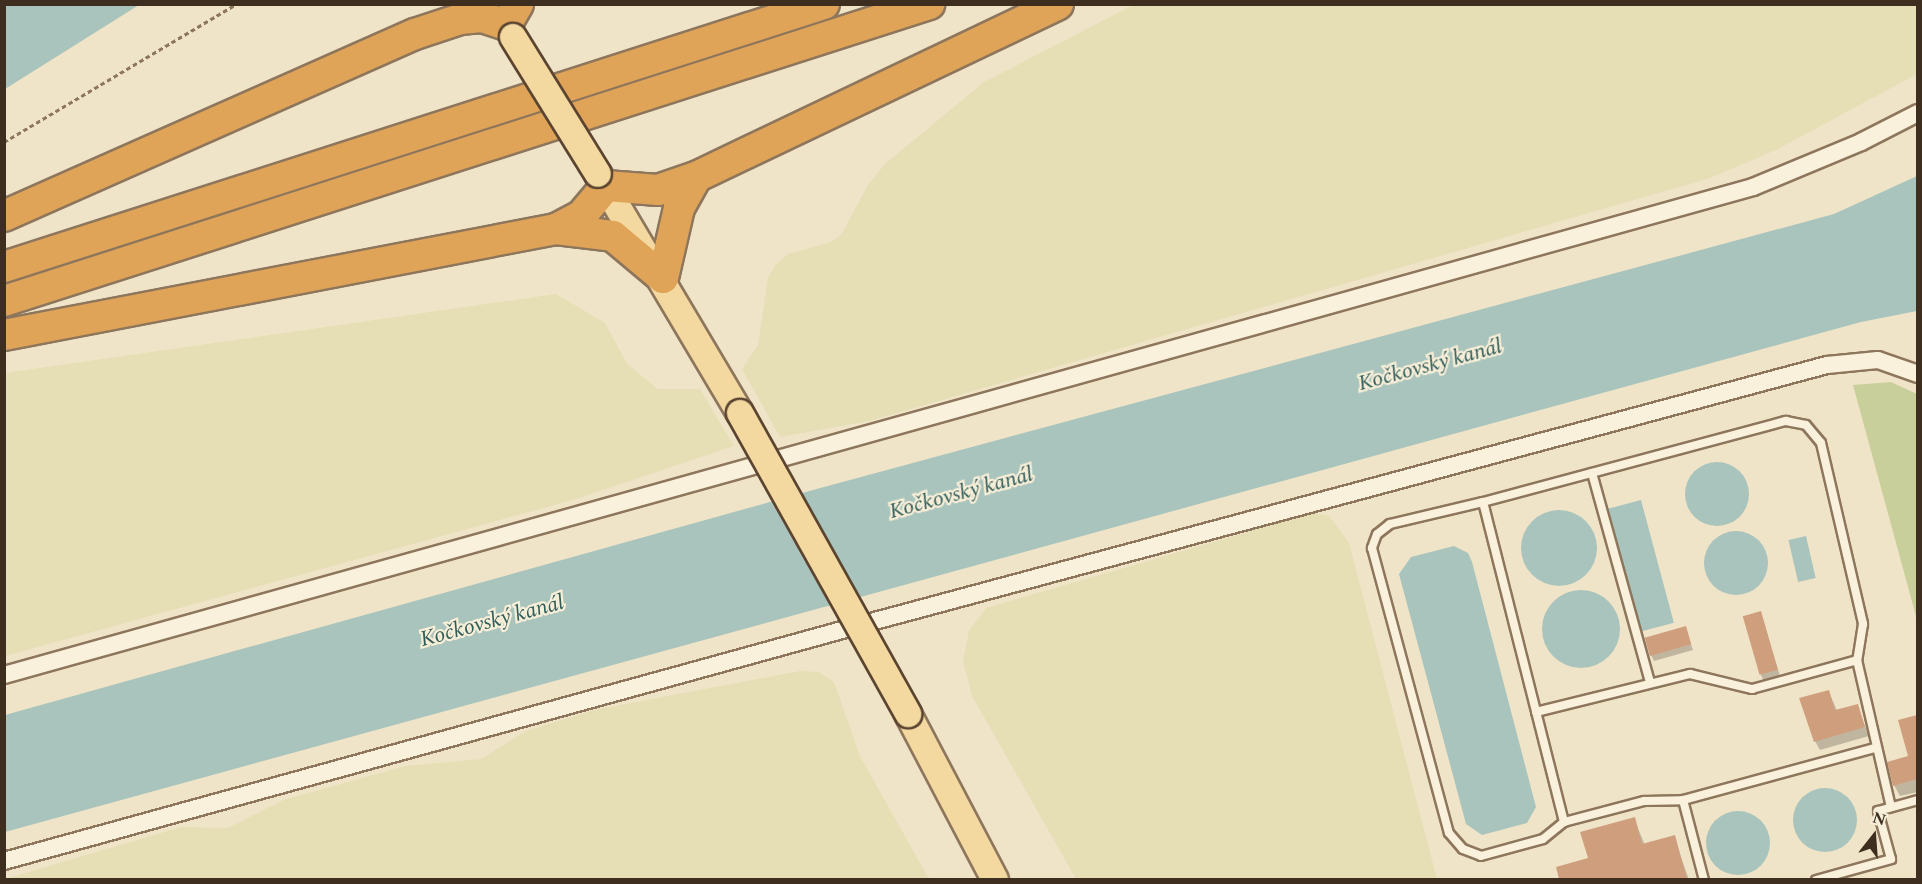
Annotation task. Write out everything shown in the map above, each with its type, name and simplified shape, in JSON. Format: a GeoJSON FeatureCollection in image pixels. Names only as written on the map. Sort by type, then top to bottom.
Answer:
{"type":"FeatureCollection","features":[{"type":"Feature","properties":{"kind":"highway"},"geometry":{"type":"LineString","coordinates":[[415,34],[434,4]]}},
{"type":"Feature","properties":{"kind":"highway"},"geometry":{"type":"LineString","coordinates":[[4,267],[824,4]]}},
{"type":"Feature","properties":{"kind":"highway"},"geometry":{"type":"LineString","coordinates":[[4,301],[929,4]]}},
{"type":"Feature","properties":{"kind":"highway"},"geometry":{"type":"LineString","coordinates":[[4,335],[556,228],[582,215],[602,180],[658,190],[696,177],[1058,4]]}},
{"type":"Feature","properties":{"kind":"highway"},"geometry":{"type":"LineString","coordinates":[[4,216],[415,34],[460,19],[508,18]]}},
{"type":"Feature","properties":{"kind":"highway"},"geometry":{"type":"LineString","coordinates":[[556,228],[613,236],[663,278],[677,216],[696,177]]}},
{"type":"Feature","properties":{"kind":"main road"},"geometry":{"type":"LineString","coordinates":[[508,18],[602,180],[663,278],[908,714],[995,879]]}},
{"type":"Feature","properties":{"kind":"street"},"geometry":{"type":"LineString","coordinates":[[4,675],[1753,187],[1840,152],[1917,113]]}},
{"type":"Feature","properties":{"kind":"street"},"geometry":{"type":"LineString","coordinates":[[4,861],[904,613],[1827,365],[1878,360],[1917,374]]}},
{"type":"Feature","properties":{"kind":"lane"},"geometry":{"type":"LineString","coordinates":[[1875,748],[1683,800],[1644,801],[1564,822],[1544,839],[1481,856],[1463,849],[1449,833],[1372,548],[1377,534],[1390,524],[1483,502],[1786,421],[1806,425],[1821,443],[1863,624],[1857,660],[1874,724],[1875,748],[1892,807]]}},
{"type":"Feature","properties":{"kind":"lane"},"geometry":{"type":"LineString","coordinates":[[1592,473],[1650,682]]}},
{"type":"Feature","properties":{"kind":"lane"},"geometry":{"type":"LineString","coordinates":[[1483,502],[1564,822]]}},
{"type":"Feature","properties":{"kind":"lane"},"geometry":{"type":"LineString","coordinates":[[1536,712],[1650,682],[1690,674],[1752,689],[1857,660]]}},
{"type":"Feature","properties":{"kind":"lane"},"geometry":{"type":"LineString","coordinates":[[1683,800],[1704,879]]}},
{"type":"Feature","properties":{"kind":"lane"},"geometry":{"type":"LineString","coordinates":[[1816,879],[1891,859],[1878,811],[1917,800]]}},
{"type":"Feature","properties":{"kind":"path"},"geometry":{"type":"LineString","coordinates":[[4,142],[236,4]]}},
{"type":"Feature","properties":{"kind":"shaded area"},"geometry":{"type":"Polygon","coordinates":[[[1135,4],[1917,5],[1917,74],[1776,150],[1710,178],[869,421],[780,437],[742,369],[758,345],[768,278],[776,264],[788,254],[831,242],[841,235],[868,185],[885,164],[984,82],[1135,4]]]}},
{"type":"Feature","properties":{"kind":"shaded area"},"geometry":{"type":"Polygon","coordinates":[[[556,294],[605,323],[627,364],[658,389],[700,389],[734,446],[573,500],[5,656],[5,373],[556,294]]]}},
{"type":"Feature","properties":{"kind":"shaded area"},"geometry":{"type":"Polygon","coordinates":[[[1313,513],[1329,516],[1349,543],[1437,879],[1076,879],[972,696],[963,661],[969,631],[986,608],[1313,513]]]}},
{"type":"Feature","properties":{"kind":"shaded area"},"geometry":{"type":"Polygon","coordinates":[[[800,671],[819,672],[834,682],[860,756],[929,879],[5,879],[181,827],[228,828],[283,800],[405,766],[481,759],[526,731],[594,710],[800,671]]]}},
{"type":"Feature","properties":{"kind":"green space"},"geometry":{"type":"Polygon","coordinates":[[[1891,382],[1917,394],[1917,620],[1853,385],[1891,382]]]}},
{"type":"Feature","properties":{"kind":"water"},"geometry":{"type":"Polygon","coordinates":[[[5,4],[139,4],[139,5],[5,89],[5,4]]]}},
{"type":"Feature","properties":{"kind":"water","name":"Kočkovský kanál"},"geometry":{"type":"Polygon","coordinates":[[[1917,176],[1917,311],[1861,322],[5,832],[5,715],[813,490],[1834,214],[1917,176]]]}},
{"type":"Feature","properties":{"kind":"water"},"geometry":{"type":"Polygon","coordinates":[[[1717,462],[1735,467],[1740,471],[1744,476],[1749,494],[1744,512],[1740,517],[1735,521],[1717,526],[1699,521],[1694,517],[1690,512],[1685,494],[1690,476],[1694,471],[1699,467],[1717,462]]]}},
{"type":"Feature","properties":{"kind":"water"},"geometry":{"type":"Polygon","coordinates":[[[1641,500],[1674,623],[1641,631],[1608,509],[1641,500]]]}},
{"type":"Feature","properties":{"kind":"water"},"geometry":{"type":"Polygon","coordinates":[[[1559,510],[1574,513],[1586,521],[1594,533],[1597,548],[1594,563],[1586,575],[1574,583],[1559,586],[1544,583],[1532,575],[1524,563],[1521,548],[1524,533],[1532,521],[1544,513],[1559,510]]]}},
{"type":"Feature","properties":{"kind":"water"},"geometry":{"type":"Polygon","coordinates":[[[1736,531],[1748,533],[1759,540],[1766,551],[1768,563],[1766,575],[1759,586],[1748,593],[1736,595],[1724,593],[1713,586],[1706,575],[1704,563],[1706,551],[1713,540],[1724,533],[1736,531]]]}},
{"type":"Feature","properties":{"kind":"water"},"geometry":{"type":"Polygon","coordinates":[[[1806,536],[1816,578],[1798,582],[1788,540],[1806,536]]]}},
{"type":"Feature","properties":{"kind":"water"},"geometry":{"type":"Polygon","coordinates":[[[1454,546],[1468,553],[1472,562],[1536,807],[1527,823],[1482,835],[1466,824],[1399,574],[1411,557],[1454,546]]]}},
{"type":"Feature","properties":{"kind":"water"},"geometry":{"type":"Polygon","coordinates":[[[1581,590],[1596,593],[1608,602],[1617,614],[1620,629],[1617,644],[1608,656],[1596,665],[1581,668],[1566,665],[1554,656],[1545,644],[1542,629],[1545,614],[1554,602],[1566,593],[1581,590]]]}},
{"type":"Feature","properties":{"kind":"water"},"geometry":{"type":"Polygon","coordinates":[[[1825,788],[1837,790],[1848,797],[1855,808],[1857,820],[1855,832],[1848,843],[1837,850],[1825,852],[1813,850],[1802,843],[1795,832],[1793,820],[1795,808],[1802,797],[1813,790],[1825,788]]]}},
{"type":"Feature","properties":{"kind":"water"},"geometry":{"type":"Polygon","coordinates":[[[1738,811],[1756,816],[1761,820],[1765,825],[1770,843],[1765,861],[1761,866],[1756,870],[1738,875],[1720,870],[1715,866],[1711,861],[1706,843],[1711,825],[1715,820],[1720,816],[1738,811]]]}},
{"type":"Feature","properties":{"kind":"building"},"geometry":{"type":"Polygon","coordinates":[[[1761,611],[1778,670],[1760,675],[1743,616],[1761,611]]]}},
{"type":"Feature","properties":{"kind":"building"},"geometry":{"type":"Polygon","coordinates":[[[1686,626],[1691,644],[1650,656],[1645,638],[1686,626]]]}},
{"type":"Feature","properties":{"kind":"building"},"geometry":{"type":"Polygon","coordinates":[[[1829,690],[1835,710],[1858,704],[1865,727],[1814,742],[1799,698],[1829,690]]]}},
{"type":"Feature","properties":{"kind":"building"},"geometry":{"type":"Polygon","coordinates":[[[1917,715],[1917,779],[1893,786],[1887,762],[1908,756],[1898,720],[1917,715]]]}},
{"type":"Feature","properties":{"kind":"building"},"geometry":{"type":"Polygon","coordinates":[[[1635,817],[1642,844],[1675,835],[1687,879],[1559,879],[1556,867],[1588,858],[1580,832],[1635,817]]]}}]}
